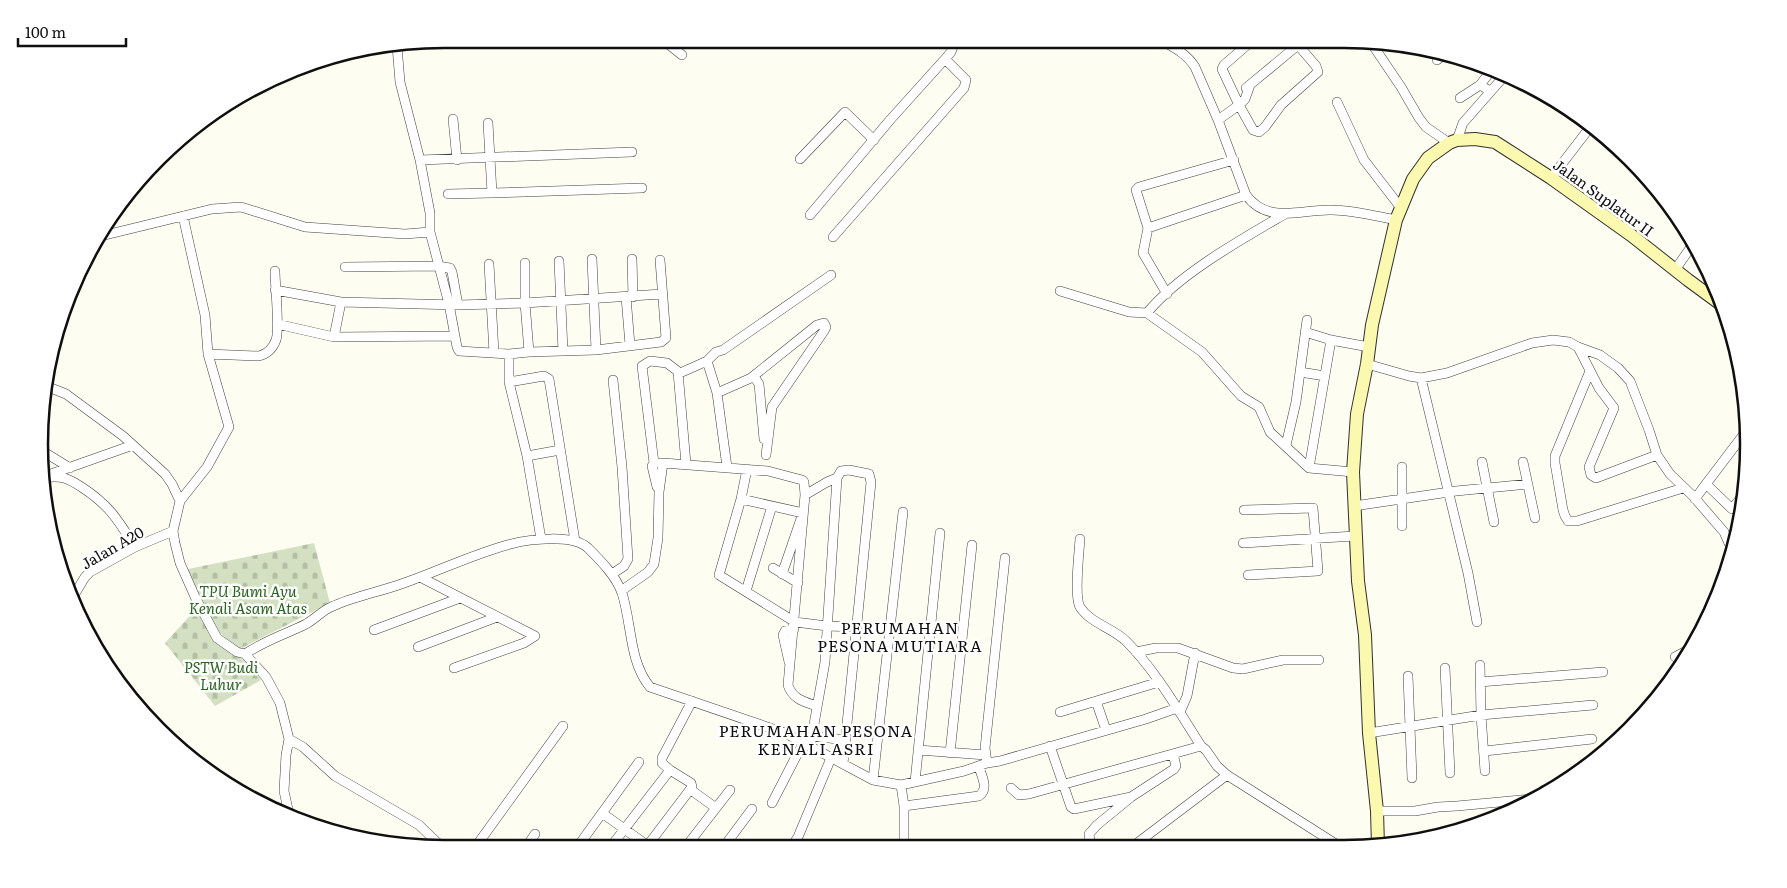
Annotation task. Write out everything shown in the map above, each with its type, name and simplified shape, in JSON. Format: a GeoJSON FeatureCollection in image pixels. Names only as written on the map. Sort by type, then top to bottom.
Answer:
{"type":"FeatureCollection","features":[{"type":"Feature","properties":{"kind":"street"},"geometry":{"type":"LineString","coordinates":[[673,48],[682,55]]}},
{"type":"Feature","properties":{"kind":"street"},"geometry":{"type":"LineString","coordinates":[[810,215],[945,59],[952,48]]}},
{"type":"Feature","properties":{"kind":"street"},"geometry":{"type":"LineString","coordinates":[[1174,48],[1190,59],[1218,120],[1246,196],[1252,204],[1269,212],[1286,214],[1311,210],[1334,210],[1396,220]]}},
{"type":"Feature","properties":{"kind":"street"},"geometry":{"type":"LineString","coordinates":[[1244,48],[1222,69],[1253,130],[1259,132],[1281,105],[1318,72],[1316,66],[1301,48]]}},
{"type":"Feature","properties":{"kind":"street"},"geometry":{"type":"LineString","coordinates":[[1218,120],[1238,101],[1245,99],[1250,85],[1290,48]]}},
{"type":"Feature","properties":{"kind":"street"},"geometry":{"type":"LineString","coordinates":[[1375,49],[1426,127],[1453,142]]}},
{"type":"Feature","properties":{"kind":"street"},"geometry":{"type":"LineString","coordinates":[[398,50],[400,82],[420,160],[430,213],[430,232],[438,266]]}},
{"type":"Feature","properties":{"kind":"street"},"geometry":{"type":"LineString","coordinates":[[834,237],[964,88],[966,80],[945,59]]}},
{"type":"Feature","properties":{"kind":"street"},"geometry":{"type":"LineString","coordinates":[[1460,98],[1480,85],[1488,75]]}},
{"type":"Feature","properties":{"kind":"street"},"geometry":{"type":"LineString","coordinates":[[1378,839],[1377,811],[1369,733],[1365,635],[1358,581],[1355,536],[1353,472],[1357,414],[1367,364],[1372,325],[1396,220],[1413,179],[1428,158],[1453,142],[1463,123],[1500,80]]}},
{"type":"Feature","properties":{"kind":"street"},"geometry":{"type":"LineString","coordinates":[[1480,85],[1490,91]]}},
{"type":"Feature","properties":{"kind":"street"},"geometry":{"type":"LineString","coordinates":[[1337,102],[1364,160],[1401,208]]}},
{"type":"Feature","properties":{"kind":"street"},"geometry":{"type":"LineString","coordinates":[[800,159],[845,112],[874,140]]}},
{"type":"Feature","properties":{"kind":"street"},"geometry":{"type":"LineString","coordinates":[[453,119],[457,160]]}},
{"type":"Feature","properties":{"kind":"street"},"geometry":{"type":"LineString","coordinates":[[488,123],[492,193]]}},
{"type":"Feature","properties":{"kind":"street"},"geometry":{"type":"LineString","coordinates":[[1551,178],[1587,131]]}},
{"type":"Feature","properties":{"kind":"street","name":"Jalan Suplatur II"},"geometry":{"type":"LineString","coordinates":[[1453,142],[1475,139],[1495,142],[1551,178],[1631,235],[1711,297]]}},
{"type":"Feature","properties":{"kind":"street"},"geometry":{"type":"LineString","coordinates":[[420,160],[632,152]]}},
{"type":"Feature","properties":{"kind":"street"},"geometry":{"type":"LineString","coordinates":[[1167,294],[1143,253],[1148,228],[1136,192],[1137,189],[1234,160]]}},
{"type":"Feature","properties":{"kind":"street"},"geometry":{"type":"LineString","coordinates":[[448,194],[642,188]]}},
{"type":"Feature","properties":{"kind":"street"},"geometry":{"type":"LineString","coordinates":[[1148,228],[1246,196]]}},
{"type":"Feature","properties":{"kind":"street"},"geometry":{"type":"LineString","coordinates":[[107,235],[212,209],[241,207],[305,228],[405,234],[430,232]]}},
{"type":"Feature","properties":{"kind":"street"},"geometry":{"type":"LineString","coordinates":[[1147,313],[1157,302],[1228,248],[1286,214]]}},
{"type":"Feature","properties":{"kind":"street"},"geometry":{"type":"LineString","coordinates":[[183,216],[205,315],[208,354],[229,427],[207,467],[180,501],[173,531],[180,563],[211,629],[217,638],[237,652],[245,654],[266,677],[274,692],[287,725],[289,739],[284,791],[288,808]]}},
{"type":"Feature","properties":{"kind":"street"},"geometry":{"type":"LineString","coordinates":[[1675,270],[1689,250]]}},
{"type":"Feature","properties":{"kind":"street"},"geometry":{"type":"LineString","coordinates":[[630,345],[629,297],[632,258]]}},
{"type":"Feature","properties":{"kind":"street"},"geometry":{"type":"LineString","coordinates":[[592,259],[596,350]]}},
{"type":"Feature","properties":{"kind":"street"},"geometry":{"type":"LineString","coordinates":[[345,267],[438,266],[451,269],[455,336],[459,351],[509,354],[596,350],[665,340],[660,260]]}},
{"type":"Feature","properties":{"kind":"street"},"geometry":{"type":"LineString","coordinates":[[559,261],[563,351]]}},
{"type":"Feature","properties":{"kind":"street"},"geometry":{"type":"LineString","coordinates":[[525,263],[525,303],[529,352]]}},
{"type":"Feature","properties":{"kind":"street"},"geometry":{"type":"LineString","coordinates":[[489,264],[494,353]]}},
{"type":"Feature","properties":{"kind":"street"},"geometry":{"type":"LineString","coordinates":[[208,354],[259,356],[267,353],[277,339],[275,271]]}},
{"type":"Feature","properties":{"kind":"street"},"geometry":{"type":"LineString","coordinates":[[678,372],[707,361],[716,352],[723,350],[831,275]]}},
{"type":"Feature","properties":{"kind":"street"},"geometry":{"type":"LineString","coordinates":[[275,290],[340,302],[453,305],[525,303],[662,294]]}},
{"type":"Feature","properties":{"kind":"street"},"geometry":{"type":"LineString","coordinates":[[1060,291],[1129,312],[1147,313],[1202,352],[1241,396],[1259,407],[1270,432],[1309,468],[1353,472]]}},
{"type":"Feature","properties":{"kind":"street"},"geometry":{"type":"LineString","coordinates":[[334,336],[340,302]]}},
{"type":"Feature","properties":{"kind":"street"},"geometry":{"type":"LineString","coordinates":[[1286,445],[1296,402],[1307,320]]}},
{"type":"Feature","properties":{"kind":"street"},"geometry":{"type":"LineString","coordinates":[[717,393],[751,378],[817,325],[824,323],[826,327],[824,331],[772,407],[766,455]]}},
{"type":"Feature","properties":{"kind":"street"},"geometry":{"type":"LineString","coordinates":[[277,324],[334,336],[455,336]]}},
{"type":"Feature","properties":{"kind":"street"},"geometry":{"type":"LineString","coordinates":[[1305,332],[1331,340],[1369,347]]}},
{"type":"Feature","properties":{"kind":"street"},"geometry":{"type":"LineString","coordinates":[[1309,468],[1331,340]]}},
{"type":"Feature","properties":{"kind":"street"},"geometry":{"type":"LineString","coordinates":[[1367,364],[1421,378],[1447,373],[1532,343],[1554,340],[1569,342],[1600,355],[1618,368],[1630,381],[1657,455],[1670,474],[1724,532],[1728,540]]}},
{"type":"Feature","properties":{"kind":"street"},"geometry":{"type":"LineString","coordinates":[[1578,347],[1599,388],[1614,408],[1590,468],[1593,477],[1596,478],[1657,455]]}},
{"type":"Feature","properties":{"kind":"street"},"geometry":{"type":"LineString","coordinates":[[509,354],[509,382],[527,456],[541,539]]}},
{"type":"Feature","properties":{"kind":"street"},"geometry":{"type":"LineString","coordinates":[[707,361],[717,393],[727,467]]}},
{"type":"Feature","properties":{"kind":"street"},"geometry":{"type":"LineString","coordinates":[[622,591],[648,572],[654,564],[658,538],[658,463],[642,366],[650,362],[667,362],[678,372],[686,464]]}},
{"type":"Feature","properties":{"kind":"street"},"geometry":{"type":"LineString","coordinates":[[1590,371],[1555,456],[1563,510],[1568,521],[1577,521],[1684,488]]}},
{"type":"Feature","properties":{"kind":"street"},"geometry":{"type":"LineString","coordinates":[[1300,372],[1324,376]]}},
{"type":"Feature","properties":{"kind":"street"},"geometry":{"type":"LineString","coordinates":[[509,382],[544,376],[549,379],[575,541]]}},
{"type":"Feature","properties":{"kind":"street"},"geometry":{"type":"LineString","coordinates":[[751,378],[755,378],[759,384],[768,471]]}},
{"type":"Feature","properties":{"kind":"street"},"geometry":{"type":"LineString","coordinates":[[1421,378],[1468,573],[1477,622]]}},
{"type":"Feature","properties":{"kind":"street"},"geometry":{"type":"LineString","coordinates":[[612,574],[624,566],[628,559],[622,467],[613,380]]}},
{"type":"Feature","properties":{"kind":"street"},"geometry":{"type":"LineString","coordinates":[[52,388],[66,394],[133,445],[165,474],[180,501]]}},
{"type":"Feature","properties":{"kind":"street"},"geometry":{"type":"LineString","coordinates":[[1695,499],[1740,439]]}},
{"type":"Feature","properties":{"kind":"street"},"geometry":{"type":"LineString","coordinates":[[49,476],[133,445]]}},
{"type":"Feature","properties":{"kind":"street"},"geometry":{"type":"LineString","coordinates":[[527,456],[560,450]]}},
{"type":"Feature","properties":{"kind":"street"},"geometry":{"type":"LineString","coordinates":[[48,454],[70,468]]}},
{"type":"Feature","properties":{"kind":"street"},"geometry":{"type":"LineString","coordinates":[[1482,462],[1494,522]]}},
{"type":"Feature","properties":{"kind":"street"},"geometry":{"type":"LineString","coordinates":[[1523,462],[1535,518]]}},
{"type":"Feature","properties":{"kind":"street"},"geometry":{"type":"LineString","coordinates":[[658,463],[768,471],[804,482],[805,495],[794,625]]}},
{"type":"Feature","properties":{"kind":"street"},"geometry":{"type":"LineString","coordinates":[[1402,467],[1402,526]]}},
{"type":"Feature","properties":{"kind":"street"},"geometry":{"type":"LineString","coordinates":[[747,469],[741,499],[719,573],[721,576],[794,625],[857,627]]}},
{"type":"Feature","properties":{"kind":"street"},"geometry":{"type":"LineString","coordinates":[[772,803],[812,736],[825,662],[837,478],[838,474],[844,470],[868,474],[871,478],[843,764]]}},
{"type":"Feature","properties":{"kind":"street"},"geometry":{"type":"LineString","coordinates":[[49,477],[60,476],[68,478],[101,500],[115,515],[135,547]]}},
{"type":"Feature","properties":{"kind":"street"},"geometry":{"type":"LineString","coordinates":[[805,495],[837,478]]}},
{"type":"Feature","properties":{"kind":"street"},"geometry":{"type":"LineString","coordinates":[[1706,484],[1732,509],[1734,506]]}},
{"type":"Feature","properties":{"kind":"street"},"geometry":{"type":"LineString","coordinates":[[1354,506],[1449,493],[1456,496],[1487,490],[1529,486]]}},
{"type":"Feature","properties":{"kind":"street"},"geometry":{"type":"LineString","coordinates":[[741,499],[803,513]]}},
{"type":"Feature","properties":{"kind":"street"},"geometry":{"type":"LineString","coordinates":[[746,591],[772,506]]}},
{"type":"Feature","properties":{"kind":"street"},"geometry":{"type":"LineString","coordinates":[[1244,510],[1313,508],[1318,571],[1248,575]]}},
{"type":"Feature","properties":{"kind":"street"},"geometry":{"type":"LineString","coordinates":[[873,780],[903,512]]}},
{"type":"Feature","properties":{"kind":"street"},"geometry":{"type":"LineString","coordinates":[[782,574],[803,513]]}},
{"type":"Feature","properties":{"kind":"street","name":"Jalan A20"},"geometry":{"type":"LineString","coordinates":[[76,591],[90,572],[135,547],[173,531]]}},
{"type":"Feature","properties":{"kind":"street"},"geometry":{"type":"LineString","coordinates":[[915,782],[940,533]]}},
{"type":"Feature","properties":{"kind":"street"},"geometry":{"type":"LineString","coordinates":[[1243,543],[1355,536]]}},
{"type":"Feature","properties":{"kind":"street"},"geometry":{"type":"LineString","coordinates":[[245,654],[261,643],[307,623],[330,608],[511,544],[541,539],[575,541],[586,546],[612,574],[622,591],[634,653],[638,666],[650,687],[785,733],[873,780],[901,785],[984,762],[1000,761],[1178,710],[1187,696],[1195,654]]}},
{"type":"Feature","properties":{"kind":"street"},"geometry":{"type":"LineString","coordinates":[[1080,539],[1077,588],[1079,605],[1086,614],[1124,640],[1136,652],[1216,766],[1330,840]]}},
{"type":"Feature","properties":{"kind":"street"},"geometry":{"type":"LineString","coordinates":[[950,753],[972,545]]}},
{"type":"Feature","properties":{"kind":"street"},"geometry":{"type":"LineString","coordinates":[[904,806],[979,796],[984,793],[987,728],[1005,558]]}},
{"type":"Feature","properties":{"kind":"street"},"geometry":{"type":"LineString","coordinates":[[773,568],[798,583]]}},
{"type":"Feature","properties":{"kind":"street"},"geometry":{"type":"LineString","coordinates":[[420,577],[535,636],[524,643],[454,668]]}},
{"type":"Feature","properties":{"kind":"street"},"geometry":{"type":"LineString","coordinates":[[374,630],[460,598]]}},
{"type":"Feature","properties":{"kind":"street"},"geometry":{"type":"LineString","coordinates":[[418,647],[497,617]]}},
{"type":"Feature","properties":{"kind":"street"},"geometry":{"type":"LineString","coordinates":[[794,625],[785,631],[783,635],[790,664],[788,685],[790,692],[799,699],[817,706]]}},
{"type":"Feature","properties":{"kind":"street"},"geometry":{"type":"LineString","coordinates":[[1136,652],[1156,648],[1178,648],[1233,668],[1243,669],[1283,660],[1319,660]]}},
{"type":"Feature","properties":{"kind":"street"},"geometry":{"type":"LineString","coordinates":[[1480,666],[1485,771]]}},
{"type":"Feature","properties":{"kind":"street"},"geometry":{"type":"LineString","coordinates":[[1445,668],[1450,773]]}},
{"type":"Feature","properties":{"kind":"street"},"geometry":{"type":"LineString","coordinates":[[1480,682],[1603,672]]}},
{"type":"Feature","properties":{"kind":"street"},"geometry":{"type":"LineString","coordinates":[[1408,676],[1412,778]]}},
{"type":"Feature","properties":{"kind":"street"},"geometry":{"type":"LineString","coordinates":[[1060,712],[1158,682]]}},
{"type":"Feature","properties":{"kind":"street"},"geometry":{"type":"LineString","coordinates":[[653,840],[691,790],[691,783],[670,770],[662,763],[662,758],[692,701]]}},
{"type":"Feature","properties":{"kind":"street"},"geometry":{"type":"LineString","coordinates":[[1096,701],[1106,730]]}},
{"type":"Feature","properties":{"kind":"street"},"geometry":{"type":"LineString","coordinates":[[1369,733],[1481,715],[1594,705]]}},
{"type":"Feature","properties":{"kind":"street"},"geometry":{"type":"LineString","coordinates":[[481,840],[563,726]]}},
{"type":"Feature","properties":{"kind":"street"},"geometry":{"type":"LineString","coordinates":[[812,736],[846,740]]}},
{"type":"Feature","properties":{"kind":"street"},"geometry":{"type":"LineString","coordinates":[[289,739],[302,747],[334,776],[418,825],[434,840]]}},
{"type":"Feature","properties":{"kind":"street"},"geometry":{"type":"LineString","coordinates":[[1485,751],[1592,739]]}},
{"type":"Feature","properties":{"kind":"street"},"geometry":{"type":"LineString","coordinates":[[1050,746],[1071,807],[1074,809],[1131,797]]}},
{"type":"Feature","properties":{"kind":"street"},"geometry":{"type":"LineString","coordinates":[[1011,788],[1019,795],[1201,746]]}},
{"type":"Feature","properties":{"kind":"street"},"geometry":{"type":"LineString","coordinates":[[918,750],[950,753],[984,762]]}},
{"type":"Feature","properties":{"kind":"street"},"geometry":{"type":"LineString","coordinates":[[1090,840],[1090,834],[1097,825],[1131,797],[1174,769],[1176,766],[1173,754]]}},
{"type":"Feature","properties":{"kind":"street"},"geometry":{"type":"LineString","coordinates":[[796,840],[831,758]]}},
{"type":"Feature","properties":{"kind":"street"},"geometry":{"type":"LineString","coordinates":[[582,840],[638,762]]}},
{"type":"Feature","properties":{"kind":"street"},"geometry":{"type":"LineString","coordinates":[[615,840],[670,770]]}},
{"type":"Feature","properties":{"kind":"street"},"geometry":{"type":"LineString","coordinates":[[1141,840],[1228,775]]}},
{"type":"Feature","properties":{"kind":"street"},"geometry":{"type":"LineString","coordinates":[[901,785],[904,806],[904,840]]}},
{"type":"Feature","properties":{"kind":"street"},"geometry":{"type":"LineString","coordinates":[[691,790],[716,808]]}},
{"type":"Feature","properties":{"kind":"street"},"geometry":{"type":"LineString","coordinates":[[691,840],[730,790]]}},
{"type":"Feature","properties":{"kind":"street"},"geometry":{"type":"LineString","coordinates":[[1377,811],[1430,810],[1438,807],[1517,800]]}},
{"type":"Feature","properties":{"kind":"street"},"geometry":{"type":"LineString","coordinates":[[729,840],[752,808]]}},
{"type":"Feature","properties":{"kind":"street"},"geometry":{"type":"LineString","coordinates":[[602,813],[638,840]]}},
{"type":"Feature","properties":{"kind":"street"},"geometry":{"type":"LineString","coordinates":[[531,840],[535,834]]}},
{"type":"Feature","properties":{"kind":"green space","name":"TPU Bumi Ayu Kenali Asam Atas"},"geometry":{"type":"Polygon","coordinates":[[[314,543],[330,603],[238,650],[214,627],[188,569],[314,543]]]}},
{"type":"Feature","properties":{"kind":"green space","name":"PSTW Budi Luhur"},"geometry":{"type":"Polygon","coordinates":[[[197,608],[214,640],[242,659],[261,680],[215,706],[165,643],[197,608]]]}},
{"type":"Feature","properties":{"kind":"district","name":"PERUMAHAN PESONA MUTIARA"},"geometry":{"type":"Point","coordinates":[900,636]}},
{"type":"Feature","properties":{"kind":"district","name":"PERUMAHAN PESONA KENALI ASRI"},"geometry":{"type":"Point","coordinates":[816,739]}}]}
